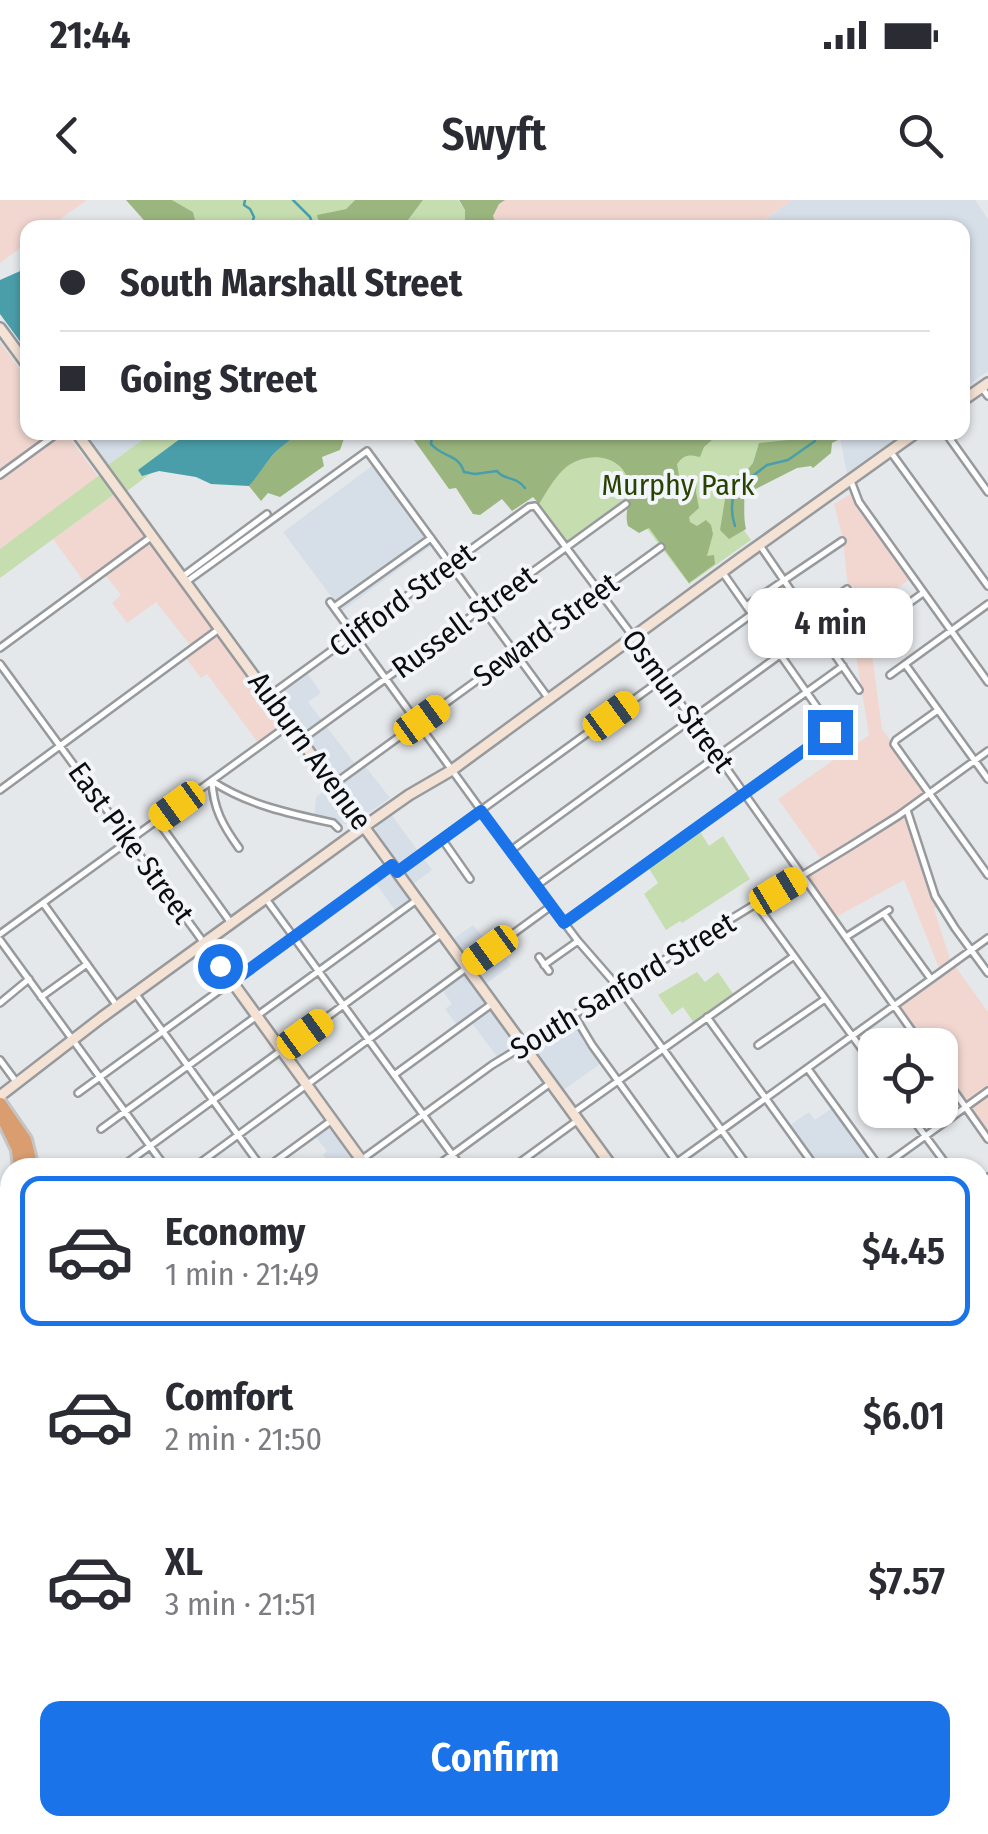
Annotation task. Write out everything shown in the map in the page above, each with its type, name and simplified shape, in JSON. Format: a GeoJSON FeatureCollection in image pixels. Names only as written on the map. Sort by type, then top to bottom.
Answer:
{"type":"FeatureCollection","features":[{"type":"Feature","properties":{"kind":"highway"},"geometry":{"type":"LineString","coordinates":[[0,1104],[27,1144],[30,1158]]}},
{"type":"Feature","properties":{"kind":"highway"},"geometry":{"type":"LineString","coordinates":[[0,1113],[19,1158]]}},
{"type":"Feature","properties":{"kind":"main road"},"geometry":{"type":"LineString","coordinates":[[0,328],[4,341]]}},
{"type":"Feature","properties":{"kind":"main road","name":"Auburn Avenue"},"geometry":{"type":"LineString","coordinates":[[82,440],[605,1157]]}},
{"type":"Feature","properties":{"kind":"main road"},"geometry":{"type":"LineString","coordinates":[[0,1096],[231,923],[409,795],[452,770],[906,440]]}},
{"type":"Feature","properties":{"kind":"main road","name":"East Pike Street"},"geometry":{"type":"LineString","coordinates":[[204,943],[360,1158]]}},
{"type":"Feature","properties":{"kind":"street"},"geometry":{"type":"LineString","coordinates":[[0,475],[47,440]]}},
{"type":"Feature","properties":{"kind":"street"},"geometry":{"type":"LineString","coordinates":[[952,440],[988,492]]}},
{"type":"Feature","properties":{"kind":"street"},"geometry":{"type":"LineString","coordinates":[[184,579],[364,451],[370,453],[549,699]]}},
{"type":"Feature","properties":{"kind":"street"},"geometry":{"type":"LineString","coordinates":[[890,451],[988,586]]}},
{"type":"Feature","properties":{"kind":"street"},"geometry":{"type":"LineString","coordinates":[[850,481],[858,502],[988,682]]}},
{"type":"Feature","properties":{"kind":"street","name":"Russell Street"},"geometry":{"type":"LineString","coordinates":[[301,740],[626,504]]}},
{"type":"Feature","properties":{"kind":"street","name":"Osmun Street"},"geometry":{"type":"LineString","coordinates":[[535,506],[663,678],[910,1028]]}},
{"type":"Feature","properties":{"kind":"street","name":"Clifford Street"},"geometry":{"type":"LineString","coordinates":[[269,696],[535,506]]}},
{"type":"Feature","properties":{"kind":"street"},"geometry":{"type":"LineString","coordinates":[[0,648],[152,536]]}},
{"type":"Feature","properties":{"kind":"street"},"geometry":{"type":"LineString","coordinates":[[430,538],[332,605],[536,886],[619,988],[742,1158]]}},
{"type":"Feature","properties":{"kind":"street"},"geometry":{"type":"LineString","coordinates":[[746,606],[842,541]]}},
{"type":"Feature","properties":{"kind":"street"},"geometry":{"type":"LineString","coordinates":[[759,544],[860,690]]}},
{"type":"Feature","properties":{"kind":"street","name":"Seward Street"},"geometry":{"type":"LineString","coordinates":[[334,784],[661,546]]}},
{"type":"Feature","properties":{"kind":"street"},"geometry":{"type":"LineString","coordinates":[[722,571],[845,747]]}},
{"type":"Feature","properties":{"kind":"street"},"geometry":{"type":"LineString","coordinates":[[808,616],[847,590]]}},
{"type":"Feature","properties":{"kind":"street"},"geometry":{"type":"LineString","coordinates":[[869,632],[924,592]]}},
{"type":"Feature","properties":{"kind":"street"},"geometry":{"type":"LineString","coordinates":[[890,674],[988,604]]}},
{"type":"Feature","properties":{"kind":"street"},"geometry":{"type":"LineString","coordinates":[[78,1093],[294,936],[442,839],[752,614]]}},
{"type":"Feature","properties":{"kind":"street"},"geometry":{"type":"LineString","coordinates":[[510,850],[817,628]]}},
{"type":"Feature","properties":{"kind":"street"},"geometry":{"type":"LineString","coordinates":[[0,790],[220,629]]}},
{"type":"Feature","properties":{"kind":"street"},"geometry":{"type":"LineString","coordinates":[[833,652],[853,638]]}},
{"type":"Feature","properties":{"kind":"street","name":"East Pike Street"},"geometry":{"type":"LineString","coordinates":[[0,664],[204,943]]}},
{"type":"Feature","properties":{"kind":"street"},"geometry":{"type":"LineString","coordinates":[[905,664],[988,778]]}},
{"type":"Feature","properties":{"kind":"street"},"geometry":{"type":"LineString","coordinates":[[536,886],[843,666]]}},
{"type":"Feature","properties":{"kind":"street"},"geometry":{"type":"LineString","coordinates":[[938,710],[894,742],[988,875]]}},
{"type":"Feature","properties":{"kind":"street"},"geometry":{"type":"LineString","coordinates":[[159,1158],[0,937],[290,724]]}},
{"type":"Feature","properties":{"kind":"street"},"geometry":{"type":"LineString","coordinates":[[564,923],[833,730]]}},
{"type":"Feature","properties":{"kind":"street","name":"South Sanford Street"},"geometry":{"type":"LineString","coordinates":[[370,1158],[486,1069],[803,876],[907,810],[988,751]]}},
{"type":"Feature","properties":{"kind":"street"},"geometry":{"type":"LineString","coordinates":[[212,780],[262,805],[333,823],[338,828]]}},
{"type":"Feature","properties":{"kind":"street"},"geometry":{"type":"LineString","coordinates":[[212,780],[212,799],[239,848]]}},
{"type":"Feature","properties":{"kind":"street"},"geometry":{"type":"LineString","coordinates":[[907,810],[934,894],[988,973]]}},
{"type":"Feature","properties":{"kind":"street"},"geometry":{"type":"LineString","coordinates":[[157,820],[231,923]]}},
{"type":"Feature","properties":{"kind":"street"},"geometry":{"type":"LineString","coordinates":[[442,839],[470,879]]}},
{"type":"Feature","properties":{"kind":"street"},"geometry":{"type":"LineString","coordinates":[[266,898],[455,1158]]}},
{"type":"Feature","properties":{"kind":"street"},"geometry":{"type":"LineString","coordinates":[[101,1129],[418,899]]}},
{"type":"Feature","properties":{"kind":"street"},"geometry":{"type":"LineString","coordinates":[[42,903],[117,1006]]}},
{"type":"Feature","properties":{"kind":"street"},"geometry":{"type":"LineString","coordinates":[[756,904],[858,1044]]}},
{"type":"Feature","properties":{"kind":"street"},"geometry":{"type":"LineString","coordinates":[[206,1158],[551,906]]}},
{"type":"Feature","properties":{"kind":"street"},"geometry":{"type":"LineString","coordinates":[[846,937],[886,912],[931,979]]}},
{"type":"Feature","properties":{"kind":"street"},"geometry":{"type":"LineString","coordinates":[[134,1158],[442,934]]}},
{"type":"Feature","properties":{"kind":"street"},"geometry":{"type":"LineString","coordinates":[[688,1158],[988,938]]}},
{"type":"Feature","properties":{"kind":"street"},"geometry":{"type":"LineString","coordinates":[[539,958],[546,968],[578,941]]}},
{"type":"Feature","properties":{"kind":"street"},"geometry":{"type":"LineString","coordinates":[[524,1158],[618,1080],[794,956]]}},
{"type":"Feature","properties":{"kind":"street"},"geometry":{"type":"LineString","coordinates":[[42,997],[86,964]]}},
{"type":"Feature","properties":{"kind":"street"},"geometry":{"type":"LineString","coordinates":[[0,1003],[28,979]]}},
{"type":"Feature","properties":{"kind":"street"},"geometry":{"type":"LineString","coordinates":[[135,993],[256,1158]]}},
{"type":"Feature","properties":{"kind":"street"},"geometry":{"type":"LineString","coordinates":[[758,1046],[825,998]]}},
{"type":"Feature","properties":{"kind":"street"},"geometry":{"type":"LineString","coordinates":[[394,1074],[493,1002]]}},
{"type":"Feature","properties":{"kind":"street"},"geometry":{"type":"LineString","coordinates":[[574,1015],[674,1158]]}},
{"type":"Feature","properties":{"kind":"street"},"geometry":{"type":"LineString","coordinates":[[708,1017],[809,1158]]}},
{"type":"Feature","properties":{"kind":"street"},"geometry":{"type":"LineString","coordinates":[[0,1060],[17,1084]]}},
{"type":"Feature","properties":{"kind":"street"},"geometry":{"type":"LineString","coordinates":[[808,1068],[874,1158]]}},
{"type":"Feature","properties":{"kind":"street"},"geometry":{"type":"LineString","coordinates":[[447,1158],[551,1083]]}},
{"type":"Feature","properties":{"kind":"street"},"geometry":{"type":"LineString","coordinates":[[895,1158],[988,1091]]}},
{"type":"Feature","properties":{"kind":"street"},"geometry":{"type":"LineString","coordinates":[[958,1096],[988,1139]]}},
{"type":"Feature","properties":{"kind":"street"},"geometry":{"type":"LineString","coordinates":[[278,1158],[332,1120]]}},
{"type":"Feature","properties":{"kind":"street"},"geometry":{"type":"LineString","coordinates":[[920,1128],[942,1158]]}},
{"type":"Feature","properties":{"kind":"shaded area"},"geometry":{"type":"Polygon","coordinates":[[[0,200],[87,200],[59,220],[20,220],[20,248],[0,263],[0,200]]]}},
{"type":"Feature","properties":{"kind":"shaded area"},"geometry":{"type":"Polygon","coordinates":[[[792,200],[975,200],[988,219],[988,371],[970,384],[970,220],[765,220],[792,200]]]}},
{"type":"Feature","properties":{"kind":"shaded area"},"geometry":{"type":"Polygon","coordinates":[[[792,200],[764,220],[494,220],[499,203],[792,200]]]}},
{"type":"Feature","properties":{"kind":"shaded area"},"geometry":{"type":"Polygon","coordinates":[[[0,342],[20,369],[20,440],[71,440],[99,478],[0,549],[0,342]]]}},
{"type":"Feature","properties":{"kind":"shaded area"},"geometry":{"type":"Polygon","coordinates":[[[86,440],[143,440],[106,467],[86,440]]]}},
{"type":"Feature","properties":{"kind":"shaded area"},"geometry":{"type":"Polygon","coordinates":[[[840,440],[893,440],[847,473],[840,440]]]}},
{"type":"Feature","properties":{"kind":"shaded area"},"geometry":{"type":"Polygon","coordinates":[[[372,466],[431,546],[342,611],[283,532],[372,466]]]}},
{"type":"Feature","properties":{"kind":"shaded area"},"geometry":{"type":"Polygon","coordinates":[[[856,491],[913,577],[866,610],[882,729],[930,793],[907,809],[941,904],[934,909],[950,959],[939,968],[904,880],[836,917],[806,875],[823,862],[778,799],[869,735],[853,638],[843,539],[834,504],[856,491]]]}},
{"type":"Feature","properties":{"kind":"shaded area"},"geometry":{"type":"Polygon","coordinates":[[[116,493],[284,723],[259,744],[207,674],[201,678],[185,657],[194,650],[156,602],[127,623],[112,603],[121,595],[102,571],[85,583],[53,539],[116,493]]]}},
{"type":"Feature","properties":{"kind":"shaded area"},"geometry":{"type":"Polygon","coordinates":[[[308,674],[321,693],[308,702],[355,764],[361,761],[390,798],[368,813],[361,812],[341,787],[275,695],[308,674]]]}},
{"type":"Feature","properties":{"kind":"shaded area"},"geometry":{"type":"Polygon","coordinates":[[[331,786],[355,820],[353,826],[314,817],[316,797],[331,786]]]}},
{"type":"Feature","properties":{"kind":"shaded area"},"geometry":{"type":"Polygon","coordinates":[[[391,814],[432,870],[412,885],[375,832],[377,824],[391,814]]]}},
{"type":"Feature","properties":{"kind":"shaded area"},"geometry":{"type":"Polygon","coordinates":[[[391,869],[414,900],[397,913],[374,881],[391,869]]]}},
{"type":"Feature","properties":{"kind":"shaded area"},"geometry":{"type":"Polygon","coordinates":[[[473,925],[511,965],[484,985],[452,940],[473,925]]]}},
{"type":"Feature","properties":{"kind":"shaded area"},"geometry":{"type":"Polygon","coordinates":[[[953,963],[988,1012],[988,1134],[958,1092],[958,1028],[913,1028],[897,1004],[953,963]]]}},
{"type":"Feature","properties":{"kind":"shaded area"},"geometry":{"type":"Polygon","coordinates":[[[466,972],[488,1003],[457,1025],[445,1009],[452,1004],[442,990],[466,972]]]}},
{"type":"Feature","properties":{"kind":"shaded area"},"geometry":{"type":"Polygon","coordinates":[[[492,1008],[519,1044],[498,1058],[471,1022],[492,1008]]]}},
{"type":"Feature","properties":{"kind":"shaded area"},"geometry":{"type":"Polygon","coordinates":[[[574,1020],[600,1064],[562,1091],[529,1046],[574,1020]]]}},
{"type":"Feature","properties":{"kind":"shaded area"},"geometry":{"type":"Polygon","coordinates":[[[832,1108],[869,1158],[814,1158],[790,1125],[809,1112],[815,1120],[832,1108]]]}},
{"type":"Feature","properties":{"kind":"shaded area"},"geometry":{"type":"Polygon","coordinates":[[[332,1123],[358,1158],[325,1158],[327,1151],[315,1136],[332,1123]]]}},
{"type":"Feature","properties":{"kind":"green space"},"geometry":{"type":"Polygon","coordinates":[[[126,200],[172,200],[193,212],[195,220],[144,220],[126,200]]]}},
{"type":"Feature","properties":{"kind":"green space"},"geometry":{"type":"Polygon","coordinates":[[[172,200],[355,200],[346,209],[318,215],[319,220],[195,220],[193,212],[172,200]]]}},
{"type":"Feature","properties":{"kind":"green space"},"geometry":{"type":"Polygon","coordinates":[[[355,200],[423,200],[408,220],[318,220],[317,215],[346,209],[355,200]]]}},
{"type":"Feature","properties":{"kind":"green space"},"geometry":{"type":"Polygon","coordinates":[[[423,200],[458,200],[465,210],[465,220],[409,220],[423,200]]]}},
{"type":"Feature","properties":{"kind":"green space"},"geometry":{"type":"Polygon","coordinates":[[[459,200],[505,200],[499,204],[494,220],[465,220],[459,200]]]}},
{"type":"Feature","properties":{"kind":"green space"},"geometry":{"type":"Polygon","coordinates":[[[142,440],[196,440],[0,578],[0,549],[142,440]]]}},
{"type":"Feature","properties":{"kind":"green space"},"geometry":{"type":"Polygon","coordinates":[[[289,440],[344,440],[340,450],[322,457],[324,466],[280,497],[268,493],[261,501],[249,486],[289,440]]]}},
{"type":"Feature","properties":{"kind":"green space"},"geometry":{"type":"Polygon","coordinates":[[[414,440],[712,440],[700,457],[687,456],[677,464],[679,476],[669,490],[673,495],[682,492],[697,479],[699,508],[689,517],[690,522],[697,526],[706,520],[711,525],[713,534],[707,556],[714,555],[715,564],[689,583],[649,528],[639,533],[628,526],[628,479],[616,463],[607,459],[578,460],[562,471],[539,504],[533,497],[512,511],[502,499],[480,515],[473,514],[456,488],[449,489],[414,440]]]}},
{"type":"Feature","properties":{"kind":"green space","name":"Murphy Park"},"geometry":{"type":"Polygon","coordinates":[[[511,440],[813,440],[726,505],[751,540],[689,584],[626,501],[567,543],[522,480],[511,440]]]}},
{"type":"Feature","properties":{"kind":"green space"},"geometry":{"type":"Polygon","coordinates":[[[838,440],[832,443],[831,453],[813,468],[797,468],[744,495],[746,529],[729,539],[720,530],[727,487],[753,463],[759,443],[838,440]]]}},
{"type":"Feature","properties":{"kind":"green space"},"geometry":{"type":"Polygon","coordinates":[[[699,830],[709,846],[723,836],[750,879],[666,930],[644,894],[658,883],[648,867],[699,830]]]}},
{"type":"Feature","properties":{"kind":"green space"},"geometry":{"type":"Polygon","coordinates":[[[697,972],[705,982],[718,972],[734,995],[694,1023],[683,1007],[672,1015],[658,995],[697,972]]]}},
{"type":"Feature","properties":{"kind":"water"},"geometry":{"type":"Polygon","coordinates":[[[20,271],[20,341],[0,314],[0,280],[20,271]]]}},
{"type":"Feature","properties":{"kind":"water"},"geometry":{"type":"Polygon","coordinates":[[[179,440],[290,440],[249,486],[211,484],[196,477],[159,471],[142,476],[138,470],[179,440]]]}},
{"type":"Feature","properties":{"kind":"waterway"},"geometry":{"type":"LineString","coordinates":[[245,200],[253,220]]}},
{"type":"Feature","properties":{"kind":"waterway"},"geometry":{"type":"LineString","coordinates":[[293,200],[311,220]]}},
{"type":"Feature","properties":{"kind":"waterway"},"geometry":{"type":"LineString","coordinates":[[432,440],[431,444],[454,458],[464,472],[497,471],[525,488]]}},
{"type":"Feature","properties":{"kind":"waterway"},"geometry":{"type":"LineString","coordinates":[[735,526],[732,504],[738,483],[767,465],[788,460],[815,440]]}},
{"type":"Feature","properties":{"kind":"route"},"geometry":{"type":"LineString","coordinates":[[220,966],[232,982],[392,865],[397,872],[481,811],[564,923],[830,732]]}}]}
